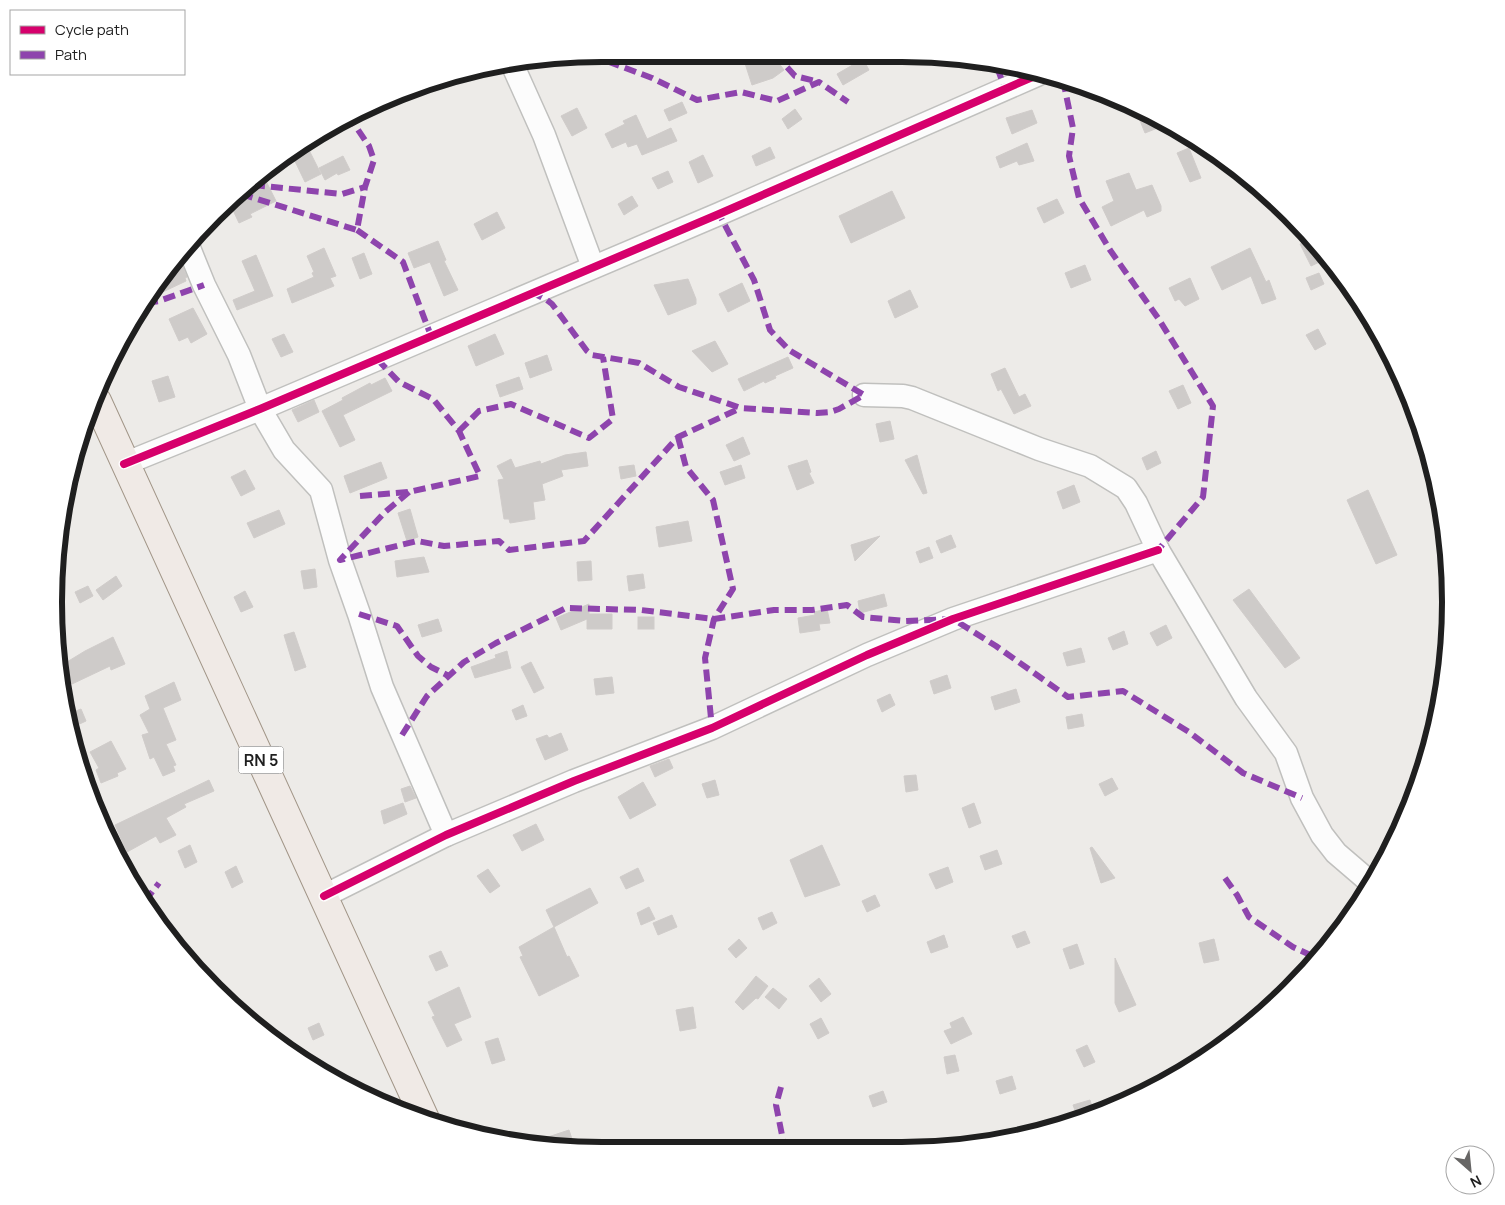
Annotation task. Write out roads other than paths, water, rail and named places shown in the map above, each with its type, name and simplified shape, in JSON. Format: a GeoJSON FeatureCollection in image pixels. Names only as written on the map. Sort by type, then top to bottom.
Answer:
{"type":"FeatureCollection","features":[{"type":"Feature","properties":{"kind":"main road","name":"RN 5"},"geometry":{"type":"LineString","coordinates":[[100,407],[421,1111]]}},
{"type":"Feature","properties":{"kind":"street"},"geometry":{"type":"LineString","coordinates":[[515,70],[544,135],[593,266]]}},
{"type":"Feature","properties":{"kind":"street"},"geometry":{"type":"LineString","coordinates":[[124,464],[260,409],[719,214],[1030,78]]}},
{"type":"Feature","properties":{"kind":"street"},"geometry":{"type":"LineString","coordinates":[[192,255],[204,285],[239,355],[260,409],[284,450],[321,490],[340,560],[382,687],[446,835]]}},
{"type":"Feature","properties":{"kind":"street"},"geometry":{"type":"LineString","coordinates":[[864,395],[912,398],[1039,450],[1090,466],[1126,488],[1136,503],[1158,550],[1246,698],[1286,753],[1302,798],[1322,835],[1336,853],[1366,879]]}},
{"type":"Feature","properties":{"kind":"street"},"geometry":{"type":"LineString","coordinates":[[324,896],[446,835],[574,781],[712,728],[867,655],[953,619],[1158,550]]}}]}
